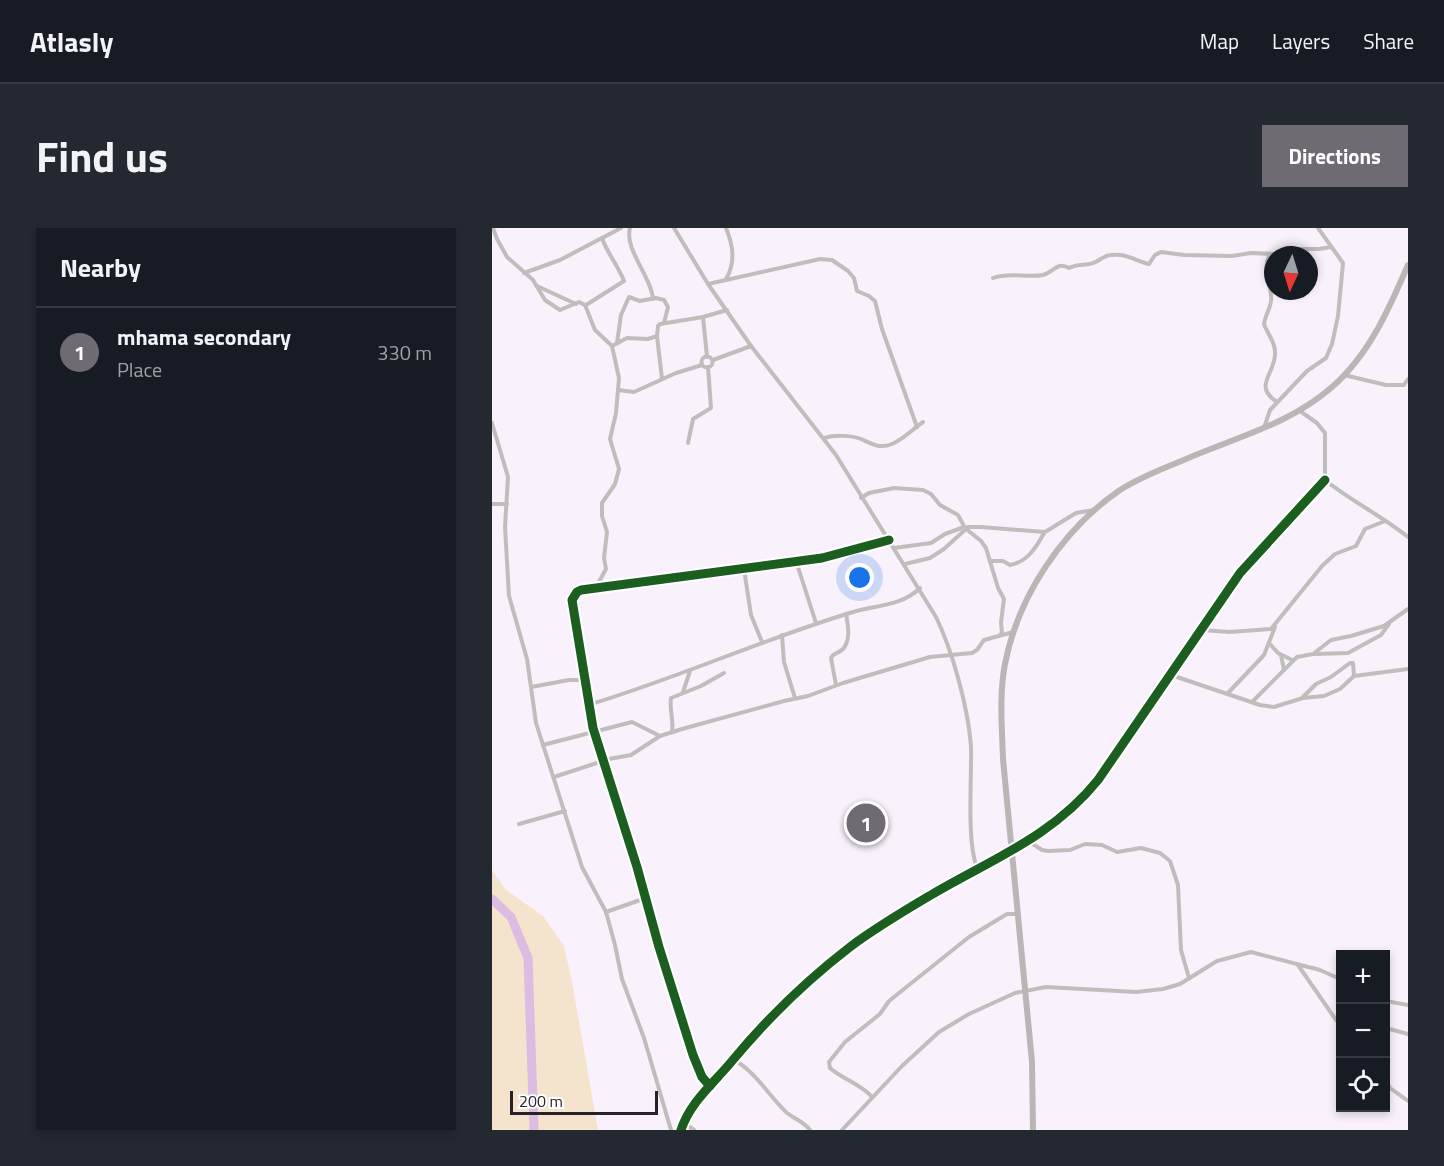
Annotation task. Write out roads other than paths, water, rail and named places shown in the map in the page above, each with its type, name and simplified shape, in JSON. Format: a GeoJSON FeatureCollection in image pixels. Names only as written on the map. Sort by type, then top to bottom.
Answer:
{"type":"FeatureCollection","features":[{"type":"Feature","properties":{"kind":"main road"},"geometry":{"type":"LineString","coordinates":[[1033,1130],[1034,1079],[1003,759],[1001,699],[1005,664],[1013,632],[1025,602],[1049,562],[1070,536],[1095,510],[1128,485],[1186,459],[1264,429],[1300,411],[1333,387],[1358,360],[1376,333],[1408,265]]}},
{"type":"Feature","properties":{"kind":"street"},"geometry":{"type":"LineString","coordinates":[[493,228],[507,257],[536,286],[545,300],[559,309],[581,303],[585,305],[599,336],[614,345]]}},
{"type":"Feature","properties":{"kind":"street"},"geometry":{"type":"LineString","coordinates":[[524,273],[560,260],[621,228]]}},
{"type":"Feature","properties":{"kind":"street"},"geometry":{"type":"LineString","coordinates":[[630,228],[629,239],[651,288],[653,299]]}},
{"type":"Feature","properties":{"kind":"street"},"geometry":{"type":"LineString","coordinates":[[674,228],[708,284],[751,346],[824,438],[920,588],[941,627],[969,727],[973,848],[978,870]]}},
{"type":"Feature","properties":{"kind":"street"},"geometry":{"type":"LineString","coordinates":[[726,228],[733,256],[732,266],[726,280]]}},
{"type":"Feature","properties":{"kind":"street"},"geometry":{"type":"LineString","coordinates":[[1264,429],[1268,414],[1277,402],[1307,371],[1326,358],[1331,349],[1338,316],[1343,270],[1341,260],[1318,228]]}},
{"type":"Feature","properties":{"kind":"street"},"geometry":{"type":"LineString","coordinates":[[585,305],[624,280],[602,238]]}},
{"type":"Feature","properties":{"kind":"street"},"geometry":{"type":"LineString","coordinates":[[1318,249],[1330,247]]}},
{"type":"Feature","properties":{"kind":"street"},"geometry":{"type":"LineString","coordinates":[[993,278],[1003,275],[1042,275],[1050,273],[1057,266],[1064,265],[1069,268],[1079,264],[1094,263],[1112,255],[1125,255],[1149,264],[1155,255],[1161,252],[1232,256],[1264,254]]}},
{"type":"Feature","properties":{"kind":"street"},"geometry":{"type":"LineString","coordinates":[[708,284],[827,258],[848,271],[854,278],[857,291],[875,301],[882,329],[917,427]]}},
{"type":"Feature","properties":{"kind":"street"},"geometry":{"type":"LineString","coordinates":[[536,286],[576,304]]}},
{"type":"Feature","properties":{"kind":"street"},"geometry":{"type":"LineString","coordinates":[[595,589],[606,568],[604,558],[608,536],[602,516],[602,503],[615,484],[618,473],[618,465],[610,440],[615,421],[618,390],[614,345],[621,315],[628,298],[645,301],[662,298],[667,302],[667,315],[664,323]]}},
{"type":"Feature","properties":{"kind":"street"},"geometry":{"type":"LineString","coordinates":[[1271,300],[1264,324],[1273,340],[1275,353],[1265,385],[1270,397],[1277,402]]}},
{"type":"Feature","properties":{"kind":"street"},"geometry":{"type":"LineString","coordinates":[[662,379],[658,326],[727,310]]}},
{"type":"Feature","properties":{"kind":"street"},"geometry":{"type":"LineString","coordinates":[[703,316],[707,357]]}},
{"type":"Feature","properties":{"kind":"street"},"geometry":{"type":"LineString","coordinates":[[614,345],[627,338],[648,339],[657,336]]}},
{"type":"Feature","properties":{"kind":"street"},"geometry":{"type":"LineString","coordinates":[[707,357],[713,360],[751,346]]}},
{"type":"Feature","properties":{"kind":"street"},"geometry":{"type":"LineString","coordinates":[[702,364],[702,360],[707,357]]}},
{"type":"Feature","properties":{"kind":"street"},"geometry":{"type":"LineString","coordinates":[[708,367],[712,365],[713,360]]}},
{"type":"Feature","properties":{"kind":"street"},"geometry":{"type":"LineString","coordinates":[[618,390],[634,392],[702,364],[708,367]]}},
{"type":"Feature","properties":{"kind":"street"},"geometry":{"type":"LineString","coordinates":[[688,443],[693,419],[711,408],[708,367]]}},
{"type":"Feature","properties":{"kind":"street"},"geometry":{"type":"LineString","coordinates":[[1344,375],[1386,385],[1404,385],[1408,379]]}},
{"type":"Feature","properties":{"kind":"street"},"geometry":{"type":"LineString","coordinates":[[681,1130],[692,1108],[770,1017],[849,947],[930,896],[1012,852],[1060,819],[1083,798],[1172,675],[1241,572],[1325,480],[1325,433],[1317,423],[1300,411]]}},
{"type":"Feature","properties":{"kind":"street"},"geometry":{"type":"LineString","coordinates":[[824,438],[832,435],[852,437],[859,438],[871,446],[883,446],[898,441],[923,422]]}},
{"type":"Feature","properties":{"kind":"street"},"geometry":{"type":"LineString","coordinates":[[492,423],[508,477],[505,527],[508,587],[523,644],[534,711],[582,867],[606,912],[622,979],[644,1038],[671,1130]]}},
{"type":"Feature","properties":{"kind":"street"},"geometry":{"type":"LineString","coordinates":[[1325,480],[1339,492],[1357,501],[1408,537]]}},
{"type":"Feature","properties":{"kind":"street"},"geometry":{"type":"LineString","coordinates":[[861,498],[870,493],[894,488],[928,492],[940,505],[958,515],[965,528],[983,543],[1004,599],[1002,633],[999,636]]}},
{"type":"Feature","properties":{"kind":"street"},"geometry":{"type":"LineString","coordinates":[[492,504],[507,504]]}},
{"type":"Feature","properties":{"kind":"street"},"geometry":{"type":"LineString","coordinates":[[989,561],[1003,561],[1010,565],[1021,562],[1033,551],[1045,532],[1076,513],[1095,510]]}},
{"type":"Feature","properties":{"kind":"street"},"geometry":{"type":"LineString","coordinates":[[1202,630],[1229,632],[1269,630],[1322,566],[1335,554],[1356,546],[1365,529],[1385,521]]}},
{"type":"Feature","properties":{"kind":"street"},"geometry":{"type":"LineString","coordinates":[[894,548],[930,543],[945,534],[965,528],[1045,532]]}},
{"type":"Feature","properties":{"kind":"street"},"geometry":{"type":"LineString","coordinates":[[905,564],[930,558],[944,549],[965,528]]}},
{"type":"Feature","properties":{"kind":"street"},"geometry":{"type":"LineString","coordinates":[[710,1086],[699,1072],[693,1055],[594,733],[572,600],[577,592],[795,561],[841,553],[889,540]]}},
{"type":"Feature","properties":{"kind":"street"},"geometry":{"type":"LineString","coordinates":[[795,561],[816,623]]}},
{"type":"Feature","properties":{"kind":"street"},"geometry":{"type":"LineString","coordinates":[[744,569],[751,615],[762,642]]}},
{"type":"Feature","properties":{"kind":"street"},"geometry":{"type":"LineString","coordinates":[[588,705],[690,670],[782,634],[846,614],[905,600],[920,588]]}},
{"type":"Feature","properties":{"kind":"street"},"geometry":{"type":"LineString","coordinates":[[1252,702],[1292,660],[1313,654],[1348,653],[1381,635],[1390,623],[1408,609]]}},
{"type":"Feature","properties":{"kind":"street"},"geometry":{"type":"LineString","coordinates":[[836,685],[831,658],[847,642],[846,614]]}},
{"type":"Feature","properties":{"kind":"street"},"geometry":{"type":"LineString","coordinates":[[1313,654],[1331,640],[1352,636],[1390,623]]}},
{"type":"Feature","properties":{"kind":"street"},"geometry":{"type":"LineString","coordinates":[[1227,694],[1264,655],[1275,625]]}},
{"type":"Feature","properties":{"kind":"street"},"geometry":{"type":"LineString","coordinates":[[554,777],[604,760],[631,755],[660,736],[672,732],[808,696],[836,685],[930,657],[972,653],[984,640],[1013,632]]}},
{"type":"Feature","properties":{"kind":"street"},"geometry":{"type":"LineString","coordinates":[[782,634],[784,662],[795,698]]}},
{"type":"Feature","properties":{"kind":"street"},"geometry":{"type":"LineString","coordinates":[[1268,642],[1281,655],[1292,660]]}},
{"type":"Feature","properties":{"kind":"street"},"geometry":{"type":"LineString","coordinates":[[1281,655],[1284,670]]}},
{"type":"Feature","properties":{"kind":"street"},"geometry":{"type":"LineString","coordinates":[[1303,698],[1316,684],[1331,677],[1350,663],[1354,666],[1354,676]]}},
{"type":"Feature","properties":{"kind":"street"},"geometry":{"type":"LineString","coordinates":[[1172,675],[1252,702],[1274,707],[1303,698],[1332,693],[1354,676],[1408,669]]}},
{"type":"Feature","properties":{"kind":"street"},"geometry":{"type":"LineString","coordinates":[[683,692],[690,670]]}},
{"type":"Feature","properties":{"kind":"street"},"geometry":{"type":"LineString","coordinates":[[672,732],[673,718],[670,699],[724,673]]}},
{"type":"Feature","properties":{"kind":"street"},"geometry":{"type":"LineString","coordinates":[[531,687],[568,680],[585,680]]}},
{"type":"Feature","properties":{"kind":"street"},"geometry":{"type":"LineString","coordinates":[[543,745],[632,722],[660,736]]}},
{"type":"Feature","properties":{"kind":"street"},"geometry":{"type":"LineString","coordinates":[[519,824],[565,811]]}},
{"type":"Feature","properties":{"kind":"street"},"geometry":{"type":"LineString","coordinates":[[1028,841],[1048,851],[1070,850],[1085,844],[1102,845],[1117,852],[1141,848],[1160,853],[1170,861],[1178,885],[1181,950],[1190,978]]}},
{"type":"Feature","properties":{"kind":"street"},"geometry":{"type":"LineString","coordinates":[[606,912],[646,898]]}},
{"type":"Feature","properties":{"kind":"street"},"geometry":{"type":"LineString","coordinates":[[872,1097],[867,1090],[855,1086],[830,1068],[829,1062],[837,1051],[880,1014],[886,1003],[969,937],[1008,914],[1019,914]]}},
{"type":"Feature","properties":{"kind":"street"},"geometry":{"type":"LineString","coordinates":[[842,1130],[902,1066],[939,1032],[969,1014],[1025,991],[1046,987],[1150,992],[1173,987],[1217,961],[1246,952],[1298,964],[1336,976]]}},
{"type":"Feature","properties":{"kind":"street"},"geometry":{"type":"LineString","coordinates":[[1298,964],[1336,1018]]}},
{"type":"Feature","properties":{"kind":"street"},"geometry":{"type":"LineString","coordinates":[[1390,1003],[1408,1005]]}},
{"type":"Feature","properties":{"kind":"street"},"geometry":{"type":"LineString","coordinates":[[1390,1029],[1408,1034]]}},
{"type":"Feature","properties":{"kind":"street"},"geometry":{"type":"LineString","coordinates":[[733,1059],[757,1077],[787,1112],[804,1123],[810,1130]]}},
{"type":"Feature","properties":{"kind":"street"},"geometry":{"type":"LineString","coordinates":[[1390,1088],[1408,1101]]}},
{"type":"Feature","properties":{"kind":"street"},"geometry":{"type":"LineString","coordinates":[[684,1122],[694,1130]]}},
{"type":"Feature","properties":{"kind":"waterway"},"geometry":{"type":"LineString","coordinates":[[492,899],[511,917],[528,958],[534,1130]]}},
{"type":"Feature","properties":{"kind":"place","name":"mhama secondary"},"geometry":{"type":"Point","coordinates":[866,823]}}]}
